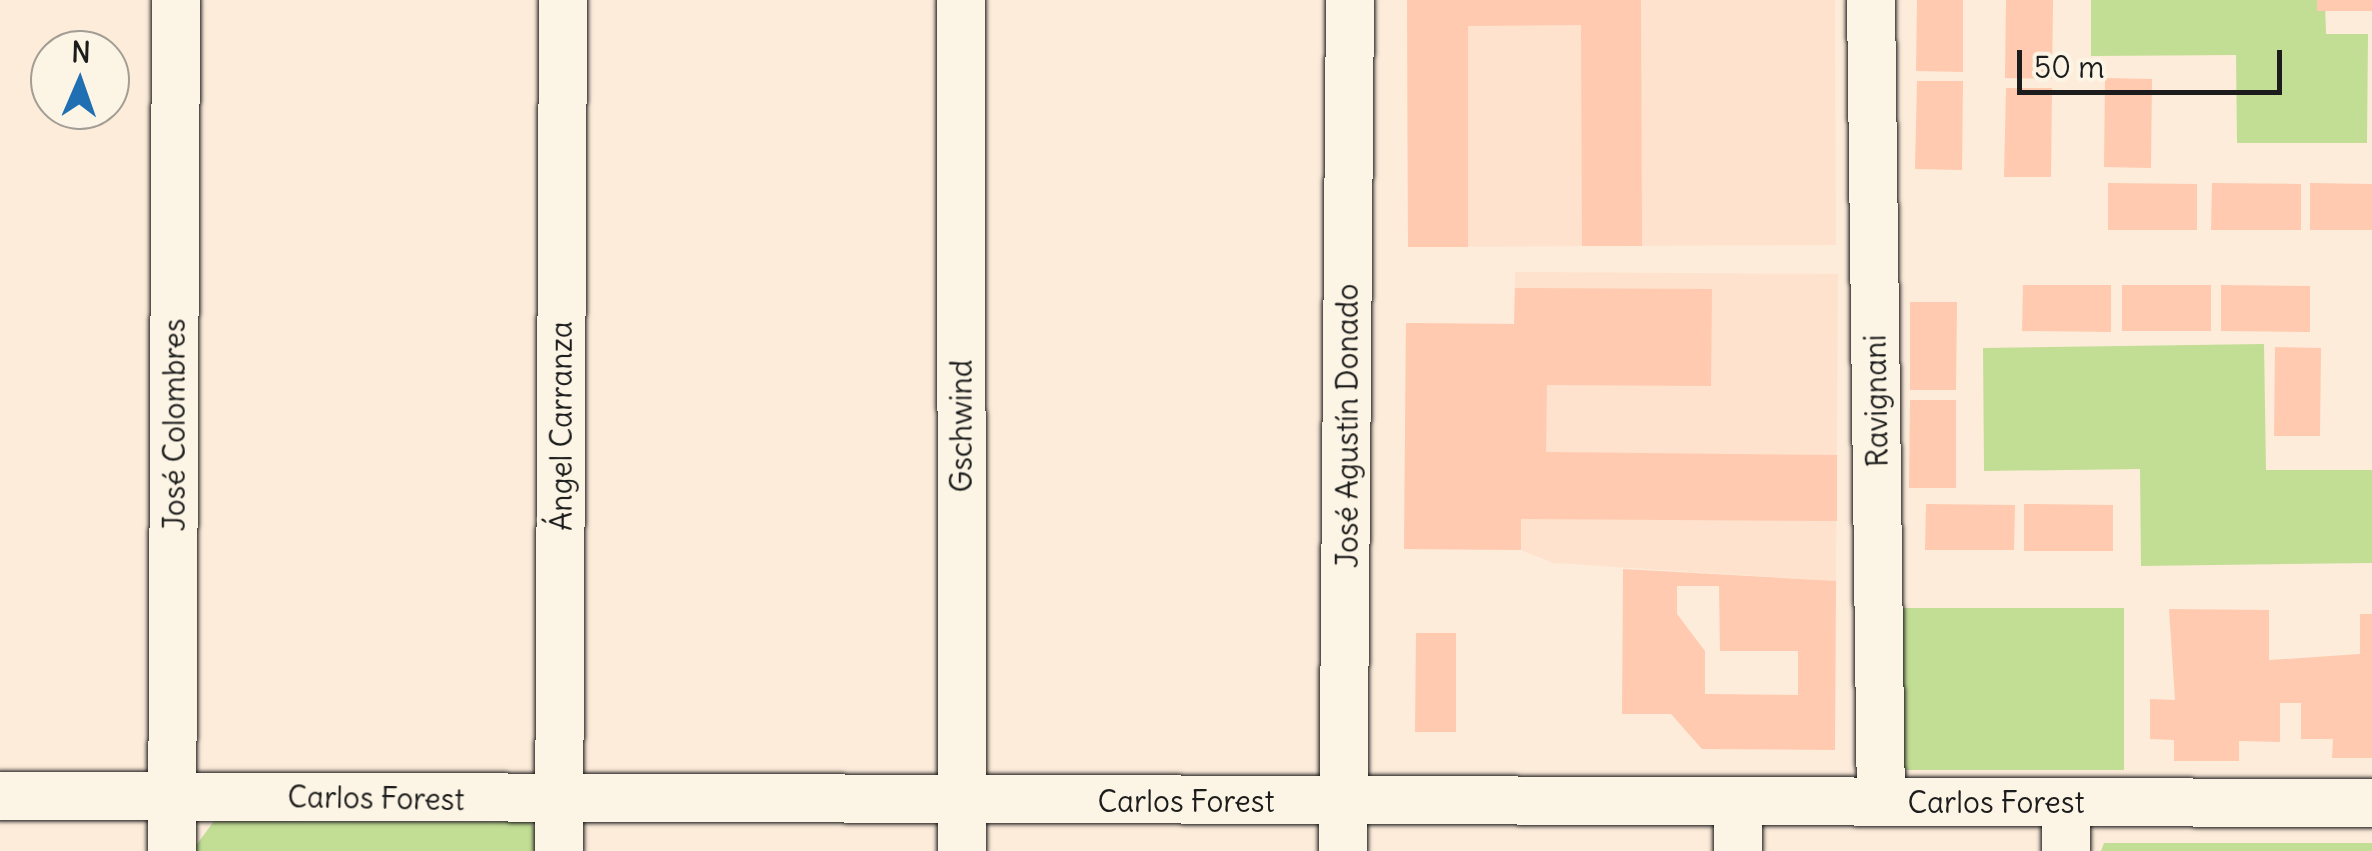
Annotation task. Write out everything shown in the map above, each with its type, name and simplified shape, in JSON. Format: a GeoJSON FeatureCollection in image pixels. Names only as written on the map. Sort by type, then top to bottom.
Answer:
{"type":"FeatureCollection","features":[{"type":"Feature","properties":{"kind":"street","name":"José Colombres"},"geometry":{"type":"LineString","coordinates":[[172,851],[176,0]]}},
{"type":"Feature","properties":{"kind":"street","name":"Ángel Carranza"},"geometry":{"type":"LineString","coordinates":[[560,851],[562,0]]}},
{"type":"Feature","properties":{"kind":"street","name":"Gschwind"},"geometry":{"type":"LineString","coordinates":[[961,0],[962,851]]}},
{"type":"Feature","properties":{"kind":"street","name":"José Agustín Donado"},"geometry":{"type":"LineString","coordinates":[[1343,851],[1350,0]]}},
{"type":"Feature","properties":{"kind":"street","name":"Ravignani"},"geometry":{"type":"LineString","coordinates":[[1871,0],[1882,802]]}},
{"type":"Feature","properties":{"kind":"street","name":"Carlos Forest"},"geometry":{"type":"LineString","coordinates":[[0,796],[2372,803]]}},
{"type":"Feature","properties":{"kind":"street"},"geometry":{"type":"LineString","coordinates":[[1738,802],[1738,851]]}},
{"type":"Feature","properties":{"kind":"street"},"geometry":{"type":"LineString","coordinates":[[2066,802],[2066,851]]}},
{"type":"Feature","properties":{"kind":"shaded area"},"geometry":{"type":"Polygon","coordinates":[[[1407,0],[1835,0],[1836,245],[1408,247],[1407,0]]]}},
{"type":"Feature","properties":{"kind":"shaded area"},"geometry":{"type":"Polygon","coordinates":[[[1515,272],[1838,274],[1836,581],[1553,563],[1521,550],[1404,549],[1406,323],[1514,324],[1515,272]]]}},
{"type":"Feature","properties":{"kind":"green space"},"geometry":{"type":"Polygon","coordinates":[[[2091,0],[2325,0],[2326,34],[2368,34],[2367,143],[2237,143],[2236,55],[2091,56],[2091,0]]]}},
{"type":"Feature","properties":{"kind":"green space"},"geometry":{"type":"Polygon","coordinates":[[[2264,344],[2266,470],[2372,470],[2372,563],[2141,566],[2140,469],[1984,471],[1983,348],[2264,344]]]}},
{"type":"Feature","properties":{"kind":"green space"},"geometry":{"type":"Polygon","coordinates":[[[1899,608],[2124,608],[2124,770],[1899,770],[1899,608]]]}},
{"type":"Feature","properties":{"kind":"green space"},"geometry":{"type":"Polygon","coordinates":[[[214,821],[530,822],[550,851],[192,851],[214,821]]]}},
{"type":"Feature","properties":{"kind":"green space"},"geometry":{"type":"Polygon","coordinates":[[[2104,843],[2372,843],[2372,851],[2101,851],[2104,843]]]}},
{"type":"Feature","properties":{"kind":"building"},"geometry":{"type":"Polygon","coordinates":[[[1407,0],[1641,0],[1642,246],[1582,246],[1581,25],[1468,26],[1468,247],[1408,247],[1407,0]]]}},
{"type":"Feature","properties":{"kind":"building"},"geometry":{"type":"Polygon","coordinates":[[[1917,0],[1963,0],[1963,72],[1916,71],[1917,0]]]}},
{"type":"Feature","properties":{"kind":"building"},"geometry":{"type":"Polygon","coordinates":[[[2006,0],[2053,0],[2052,79],[2005,78],[2006,0]]]}},
{"type":"Feature","properties":{"kind":"building"},"geometry":{"type":"Polygon","coordinates":[[[2317,0],[2372,0],[2372,11],[2317,11],[2317,0]]]}},
{"type":"Feature","properties":{"kind":"building"},"geometry":{"type":"Polygon","coordinates":[[[2105,78],[2152,79],[2151,168],[2104,167],[2105,78]]]}},
{"type":"Feature","properties":{"kind":"building"},"geometry":{"type":"Polygon","coordinates":[[[1917,81],[1963,81],[1962,170],[1915,169],[1917,81]]]}},
{"type":"Feature","properties":{"kind":"building"},"geometry":{"type":"Polygon","coordinates":[[[2006,88],[2052,88],[2051,177],[2004,177],[2006,88]]]}},
{"type":"Feature","properties":{"kind":"building"},"geometry":{"type":"Polygon","coordinates":[[[2108,183],[2197,184],[2197,230],[2108,230],[2108,183]]]}},
{"type":"Feature","properties":{"kind":"building"},"geometry":{"type":"Polygon","coordinates":[[[2212,183],[2301,184],[2301,230],[2211,230],[2212,183]]]}},
{"type":"Feature","properties":{"kind":"building"},"geometry":{"type":"Polygon","coordinates":[[[2310,183],[2372,184],[2372,230],[2310,230],[2310,183]]]}},
{"type":"Feature","properties":{"kind":"building"},"geometry":{"type":"Polygon","coordinates":[[[2023,285],[2111,285],[2111,332],[2022,331],[2023,285]]]}},
{"type":"Feature","properties":{"kind":"building"},"geometry":{"type":"Polygon","coordinates":[[[2122,285],[2211,285],[2211,331],[2122,331],[2122,285]]]}},
{"type":"Feature","properties":{"kind":"building"},"geometry":{"type":"Polygon","coordinates":[[[2221,285],[2310,286],[2310,332],[2221,331],[2221,285]]]}},
{"type":"Feature","properties":{"kind":"building"},"geometry":{"type":"Polygon","coordinates":[[[1515,288],[1712,289],[1711,386],[1547,385],[1546,452],[1837,455],[1837,521],[1521,519],[1521,550],[1404,549],[1406,323],[1514,324],[1515,288]]]}},
{"type":"Feature","properties":{"kind":"building"},"geometry":{"type":"Polygon","coordinates":[[[1910,302],[1957,302],[1956,390],[1910,390],[1910,302]]]}},
{"type":"Feature","properties":{"kind":"building"},"geometry":{"type":"Polygon","coordinates":[[[2275,347],[2321,348],[2320,436],[2274,436],[2275,347]]]}},
{"type":"Feature","properties":{"kind":"building"},"geometry":{"type":"Polygon","coordinates":[[[1910,400],[1956,400],[1956,488],[1909,488],[1910,400]]]}},
{"type":"Feature","properties":{"kind":"building"},"geometry":{"type":"Polygon","coordinates":[[[1926,504],[2015,505],[2014,550],[1925,550],[1926,504]]]}},
{"type":"Feature","properties":{"kind":"building"},"geometry":{"type":"Polygon","coordinates":[[[2024,504],[2113,505],[2113,551],[2024,551],[2024,504]]]}},
{"type":"Feature","properties":{"kind":"building"},"geometry":{"type":"Polygon","coordinates":[[[1623,569],[1836,581],[1835,750],[1702,749],[1671,714],[1622,714],[1623,569]],[[1677,586],[1677,614],[1705,651],[1705,694],[1798,695],[1798,651],[1720,651],[1719,586],[1677,586]]]}},
{"type":"Feature","properties":{"kind":"building"},"geometry":{"type":"Polygon","coordinates":[[[2169,609],[2269,610],[2269,660],[2360,654],[2360,614],[2372,614],[2372,758],[2332,758],[2333,739],[2301,739],[2301,703],[2280,703],[2280,742],[2239,741],[2239,761],[2174,761],[2174,740],[2150,739],[2150,699],[2175,700],[2169,609]]]}},
{"type":"Feature","properties":{"kind":"building"},"geometry":{"type":"Polygon","coordinates":[[[1416,633],[1456,633],[1456,732],[1415,732],[1416,633]]]}}]}
